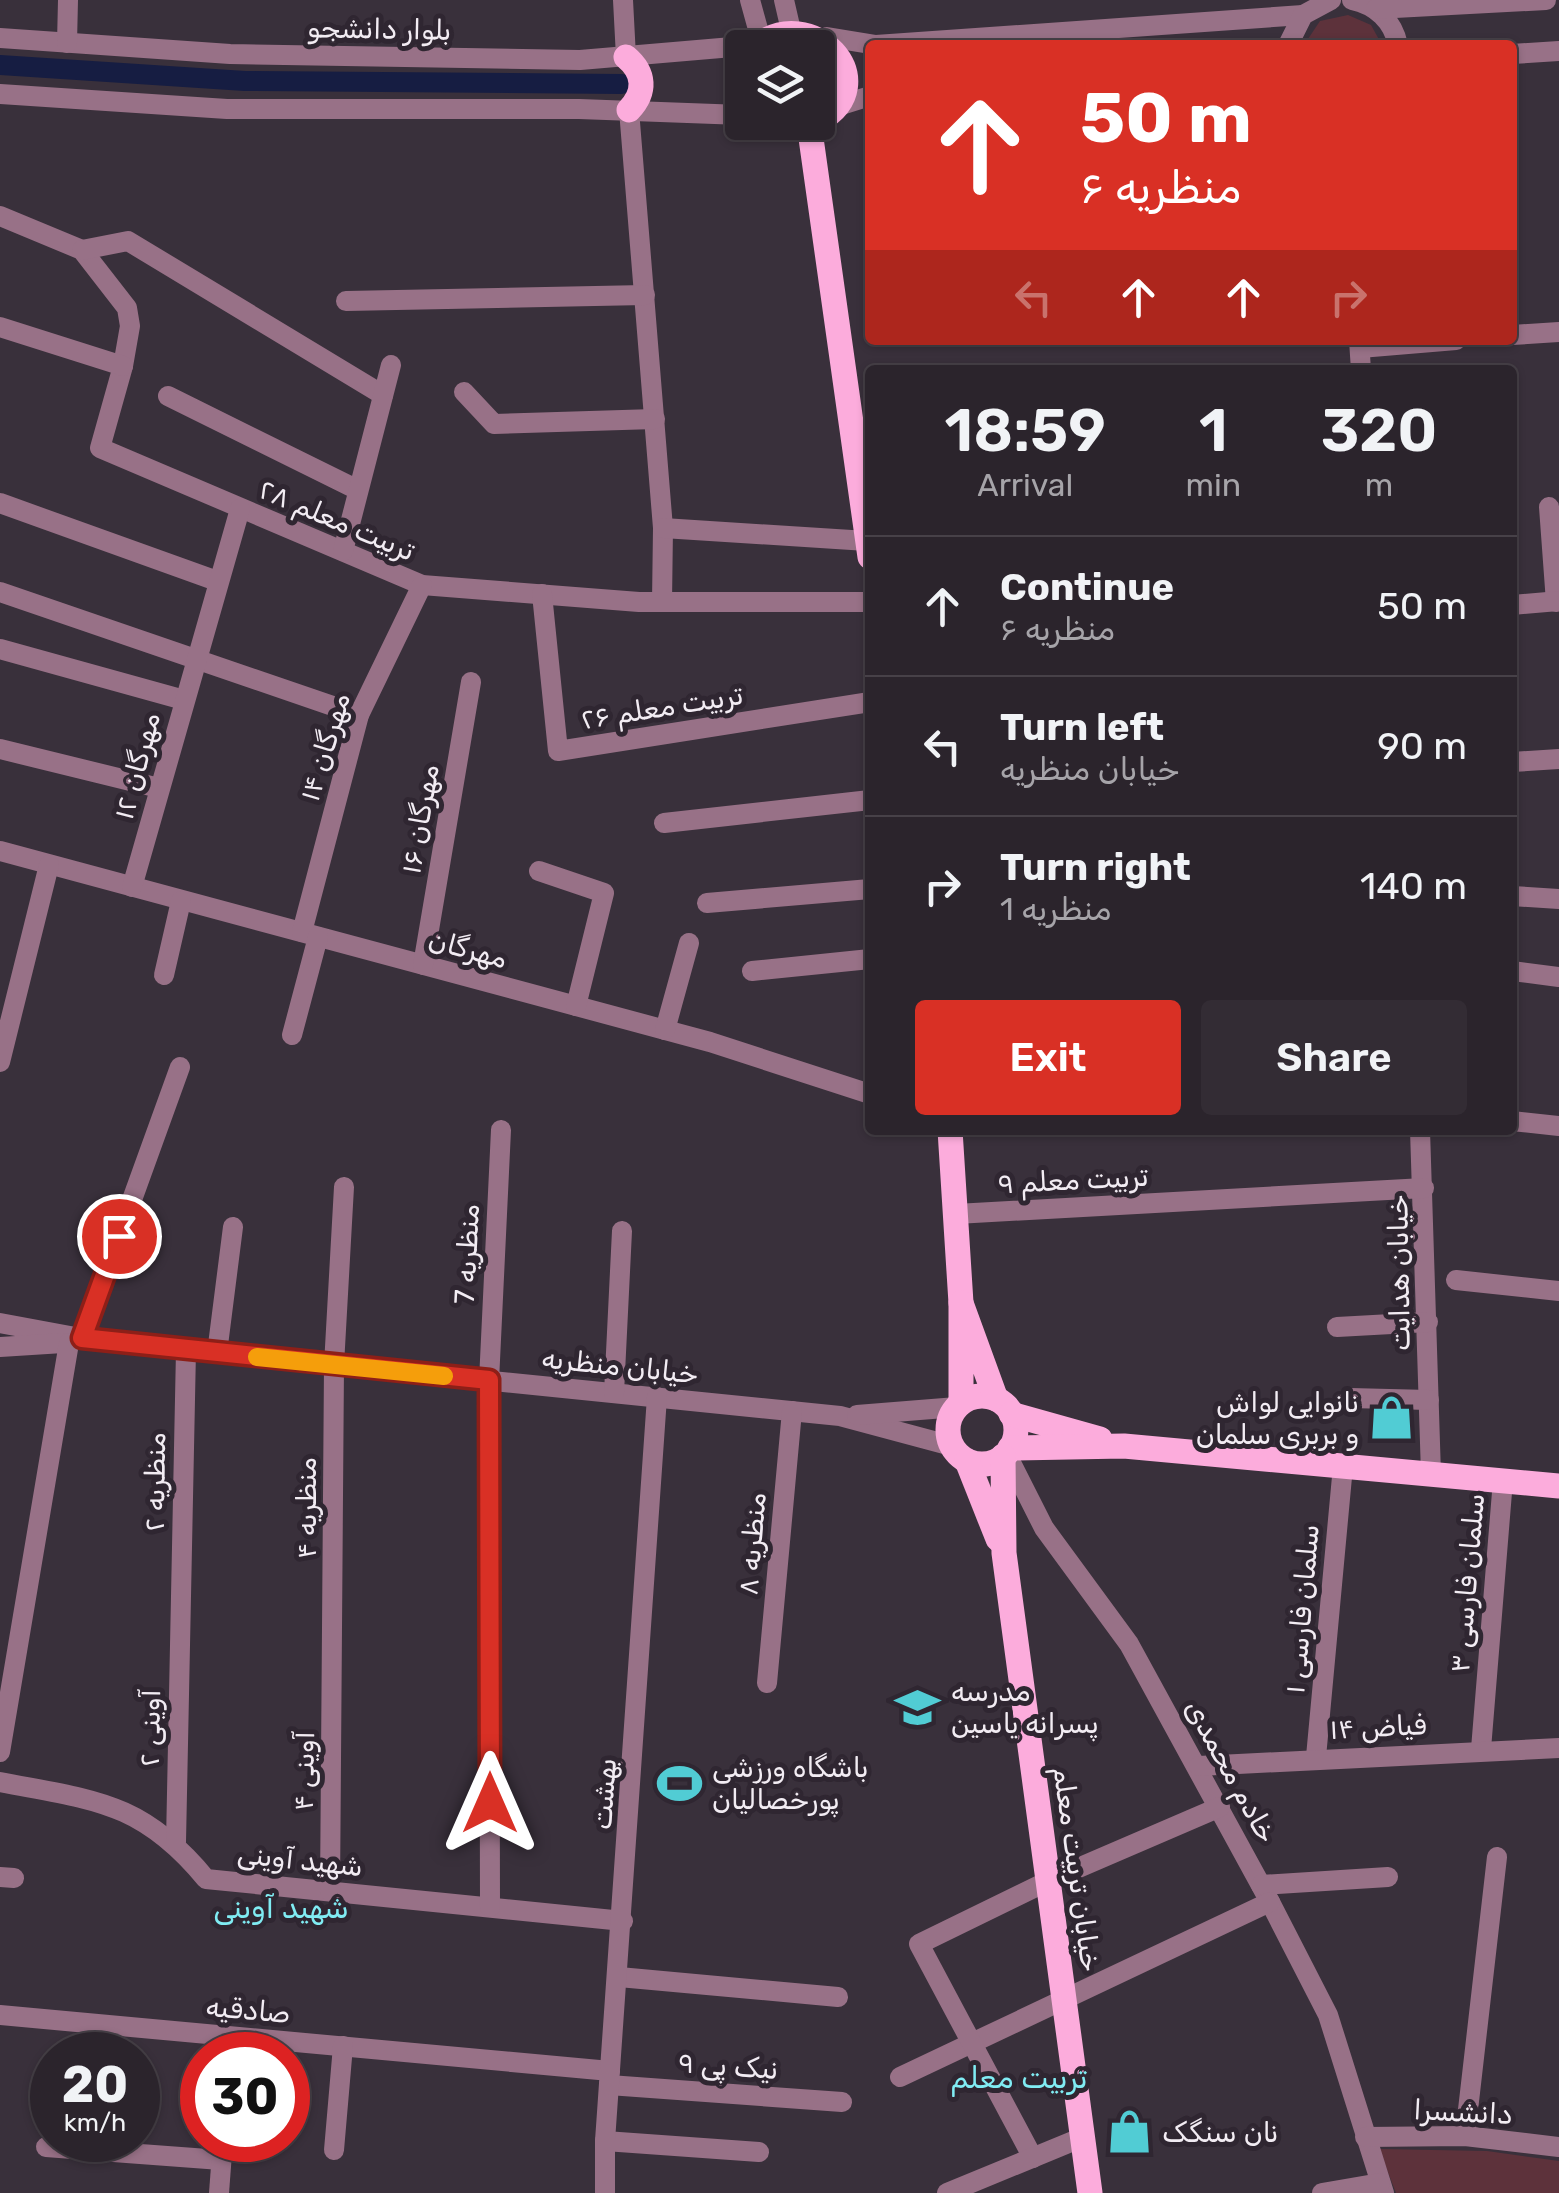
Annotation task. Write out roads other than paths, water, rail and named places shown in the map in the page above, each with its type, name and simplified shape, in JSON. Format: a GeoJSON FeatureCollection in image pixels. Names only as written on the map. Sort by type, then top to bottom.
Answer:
{"type":"FeatureCollection","features":[{"type":"Feature","properties":{"kind":"main road"},"geometry":{"type":"LineString","coordinates":[[783,30],[790,26],[814,30]]}},
{"type":"Feature","properties":{"kind":"main road"},"geometry":{"type":"LineString","coordinates":[[835,50],[844,63],[843,94],[835,102]]}},
{"type":"Feature","properties":{"kind":"main road"},"geometry":{"type":"LineString","coordinates":[[626,57],[641,76],[642,89],[630,110]]}},
{"type":"Feature","properties":{"kind":"main road"},"geometry":{"type":"LineString","coordinates":[[821,140],[865,503]]}},
{"type":"Feature","properties":{"kind":"main road"},"geometry":{"type":"LineString","coordinates":[[950,1135],[961,1303],[959,1405],[948,1426],[1004,1553]]}},
{"type":"Feature","properties":{"kind":"main road"},"geometry":{"type":"LineString","coordinates":[[961,1303],[1015,1434],[1006,1452],[1004,1553]]}},
{"type":"Feature","properties":{"kind":"main road"},"geometry":{"type":"LineString","coordinates":[[959,1405],[975,1396],[1124,1446]]}},
{"type":"Feature","properties":{"kind":"main road"},"geometry":{"type":"LineString","coordinates":[[959,1454],[988,1463],[1006,1452],[1124,1446],[1559,1486]]}},
{"type":"Feature","properties":{"kind":"main road","name":"خیابان تربیت معلم"},"geometry":{"type":"LineString","coordinates":[[1004,1553],[1090,2193]]}},
{"type":"Feature","properties":{"kind":"street"},"geometry":{"type":"LineString","coordinates":[[67,43],[68,0]]}},
{"type":"Feature","properties":{"kind":"street"},"geometry":{"type":"LineString","coordinates":[[623,0],[626,57]]}},
{"type":"Feature","properties":{"kind":"street"},"geometry":{"type":"LineString","coordinates":[[750,0],[755,30]]}},
{"type":"Feature","properties":{"kind":"street"},"geometry":{"type":"LineString","coordinates":[[784,0],[790,26]]}},
{"type":"Feature","properties":{"kind":"street"},"geometry":{"type":"LineString","coordinates":[[947,40],[1303,15],[1331,0]]}},
{"type":"Feature","properties":{"kind":"street"},"geometry":{"type":"LineString","coordinates":[[1352,0],[1376,9],[1546,0]]}},
{"type":"Feature","properties":{"kind":"street"},"geometry":{"type":"LineString","coordinates":[[1376,9],[1388,21],[1396,40]]}},
{"type":"Feature","properties":{"kind":"street"},"geometry":{"type":"LineString","coordinates":[[1290,40],[1303,15]]}},
{"type":"Feature","properties":{"kind":"street","name":"بلوار دانشجو"},"geometry":{"type":"LineString","coordinates":[[0,38],[249,54],[580,60],[725,47]]}},
{"type":"Feature","properties":{"kind":"street"},"geometry":{"type":"LineString","coordinates":[[835,38],[865,43]]}},
{"type":"Feature","properties":{"kind":"street"},"geometry":{"type":"LineString","coordinates":[[1517,54],[1559,51]]}},
{"type":"Feature","properties":{"kind":"street"},"geometry":{"type":"LineString","coordinates":[[0,94],[227,109],[630,110],[725,114]]}},
{"type":"Feature","properties":{"kind":"street"},"geometry":{"type":"LineString","coordinates":[[835,111],[865,98]]}},
{"type":"Feature","properties":{"kind":"street"},"geometry":{"type":"LineString","coordinates":[[630,110],[655,419],[662,602]]}},
{"type":"Feature","properties":{"kind":"street"},"geometry":{"type":"LineString","coordinates":[[0,216],[82,250],[128,241],[383,395]]}},
{"type":"Feature","properties":{"kind":"street","name":"تربیت معلم ۲۸"},"geometry":{"type":"LineString","coordinates":[[82,250],[127,308],[130,326],[100,448],[422,585],[662,602],[865,602]]}},
{"type":"Feature","properties":{"kind":"street"},"geometry":{"type":"LineString","coordinates":[[346,302],[645,295]]}},
{"type":"Feature","properties":{"kind":"street"},"geometry":{"type":"LineString","coordinates":[[0,327],[123,366]]}},
{"type":"Feature","properties":{"kind":"street"},"geometry":{"type":"LineString","coordinates":[[1517,335],[1559,332]]}},
{"type":"Feature","properties":{"kind":"street"},"geometry":{"type":"LineString","coordinates":[[342,551],[391,365]]}},
{"type":"Feature","properties":{"kind":"street"},"geometry":{"type":"LineString","coordinates":[[464,392],[494,424],[655,419]]}},
{"type":"Feature","properties":{"kind":"street"},"geometry":{"type":"LineString","coordinates":[[168,396],[358,490]]}},
{"type":"Feature","properties":{"kind":"street"},"geometry":{"type":"LineString","coordinates":[[0,502],[217,581]]}},
{"type":"Feature","properties":{"kind":"street"},"geometry":{"type":"LineString","coordinates":[[1517,605],[1558,602],[1549,507]]}},
{"type":"Feature","properties":{"kind":"street","name":"مهرگان ۱۲"},"geometry":{"type":"LineString","coordinates":[[132,887],[240,509]]}},
{"type":"Feature","properties":{"kind":"street"},"geometry":{"type":"LineString","coordinates":[[662,528],[865,549]]}},
{"type":"Feature","properties":{"kind":"street","name":"مهرگان ۱۴"},"geometry":{"type":"LineString","coordinates":[[292,1035],[359,715],[422,585]]}},
{"type":"Feature","properties":{"kind":"street"},"geometry":{"type":"LineString","coordinates":[[0,592],[359,715]]}},
{"type":"Feature","properties":{"kind":"street","name":"تربیت معلم ۲۶"},"geometry":{"type":"LineString","coordinates":[[542,594],[558,750],[865,703]]}},
{"type":"Feature","properties":{"kind":"street"},"geometry":{"type":"LineString","coordinates":[[0,649],[184,700]]}},
{"type":"Feature","properties":{"kind":"street","name":"مهرگان ۱۶"},"geometry":{"type":"LineString","coordinates":[[423,965],[471,682]]}},
{"type":"Feature","properties":{"kind":"street"},"geometry":{"type":"LineString","coordinates":[[0,749],[159,788]]}},
{"type":"Feature","properties":{"kind":"street"},"geometry":{"type":"LineString","coordinates":[[1517,762],[1559,759]]}},
{"type":"Feature","properties":{"kind":"street"},"geometry":{"type":"LineString","coordinates":[[664,823],[865,801]]}},
{"type":"Feature","properties":{"kind":"street","name":"مهرگان"},"geometry":{"type":"LineString","coordinates":[[0,851],[665,1030],[865,1092]]}},
{"type":"Feature","properties":{"kind":"street"},"geometry":{"type":"LineString","coordinates":[[0,1062],[50,865]]}},
{"type":"Feature","properties":{"kind":"street"},"geometry":{"type":"LineString","coordinates":[[539,871],[604,893],[576,1006]]}},
{"type":"Feature","properties":{"kind":"street"},"geometry":{"type":"LineString","coordinates":[[708,903],[865,889]]}},
{"type":"Feature","properties":{"kind":"street"},"geometry":{"type":"LineString","coordinates":[[1517,896],[1559,898]]}},
{"type":"Feature","properties":{"kind":"street"},"geometry":{"type":"LineString","coordinates":[[164,975],[182,901]]}},
{"type":"Feature","properties":{"kind":"street"},"geometry":{"type":"LineString","coordinates":[[665,1030],[689,944]]}},
{"type":"Feature","properties":{"kind":"street"},"geometry":{"type":"LineString","coordinates":[[752,971],[865,960]]}},
{"type":"Feature","properties":{"kind":"street"},"geometry":{"type":"LineString","coordinates":[[1517,973],[1559,978]]}},
{"type":"Feature","properties":{"kind":"street"},"geometry":{"type":"LineString","coordinates":[[0,1752],[83,1341],[180,1067]]}},
{"type":"Feature","properties":{"kind":"street"},"geometry":{"type":"LineString","coordinates":[[1517,1122],[1559,1126]]}},
{"type":"Feature","properties":{"kind":"street","name":"منظریه 7"},"geometry":{"type":"LineString","coordinates":[[490,1907],[489,1380],[501,1130]]}},
{"type":"Feature","properties":{"kind":"street","name":"خیابان هدایت"},"geometry":{"type":"LineString","coordinates":[[1420,1135],[1431,1474]]}},
{"type":"Feature","properties":{"kind":"street","name":"منظریه ۴"},"geometry":{"type":"LineString","coordinates":[[333,1651],[334,1365],[344,1187]]}},
{"type":"Feature","properties":{"kind":"street","name":"تربیت معلم ۹"},"geometry":{"type":"LineString","coordinates":[[956,1214],[1424,1188]]}},
{"type":"Feature","properties":{"kind":"street"},"geometry":{"type":"LineString","coordinates":[[217,1353],[233,1227]]}},
{"type":"Feature","properties":{"kind":"street"},"geometry":{"type":"LineString","coordinates":[[614,1394],[622,1231]]}},
{"type":"Feature","properties":{"kind":"street"},"geometry":{"type":"LineString","coordinates":[[1456,1280],[1559,1290]]}},
{"type":"Feature","properties":{"kind":"street"},"geometry":{"type":"LineString","coordinates":[[1337,1327],[1428,1322]]}},
{"type":"Feature","properties":{"kind":"street"},"geometry":{"type":"LineString","coordinates":[[0,1323],[83,1341]]}},
{"type":"Feature","properties":{"kind":"street"},"geometry":{"type":"LineString","coordinates":[[0,1347],[83,1341]]}},
{"type":"Feature","properties":{"kind":"street","name":"خیابان منظریه"},"geometry":{"type":"LineString","coordinates":[[83,1341],[840,1416]]}},
{"type":"Feature","properties":{"kind":"street","name":"منظریه ۲"},"geometry":{"type":"LineString","coordinates":[[180,1615],[186,1350]]}},
{"type":"Feature","properties":{"kind":"street","name":"بهشت"},"geometry":{"type":"LineString","coordinates":[[605,2193],[605,2141],[656,1398]]}},
{"type":"Feature","properties":{"kind":"street"},"geometry":{"type":"LineString","coordinates":[[1350,1398],[1430,1400]]}},
{"type":"Feature","properties":{"kind":"street"},"geometry":{"type":"LineString","coordinates":[[840,1416],[959,1405]]}},
{"type":"Feature","properties":{"kind":"street","name":"منظریه ۸"},"geometry":{"type":"LineString","coordinates":[[767,1683],[792,1411]]}},
{"type":"Feature","properties":{"kind":"street"},"geometry":{"type":"LineString","coordinates":[[840,1416],[959,1454]]}},
{"type":"Feature","properties":{"kind":"street","name":"خادم محمدی"},"geometry":{"type":"LineString","coordinates":[[1006,1452],[1044,1528],[1128,1644],[1199,1766],[1328,2015],[1382,2188]]}},
{"type":"Feature","properties":{"kind":"street","name":"سلمان فارسی ۱"},"geometry":{"type":"LineString","coordinates":[[1316,1758],[1342,1466]]}},
{"type":"Feature","properties":{"kind":"street","name":"سلمان فارسی ۳"},"geometry":{"type":"LineString","coordinates":[[1481,1749],[1503,1480]]}},
{"type":"Feature","properties":{"kind":"street","name":"آوینی ۲"},"geometry":{"type":"LineString","coordinates":[[176,1842],[180,1615]]}},
{"type":"Feature","properties":{"kind":"street","name":"آوینی ۴"},"geometry":{"type":"LineString","coordinates":[[330,1891],[333,1651]]}},
{"type":"Feature","properties":{"kind":"street","name":"فیاض ۱۴"},"geometry":{"type":"LineString","coordinates":[[1199,1766],[1559,1748]]}},
{"type":"Feature","properties":{"kind":"street","name":"شهید آوینی"},"geometry":{"type":"LineString","coordinates":[[0,1782],[111,1804],[176,1842],[206,1879],[623,1921]]}},
{"type":"Feature","properties":{"kind":"street"},"geometry":{"type":"LineString","coordinates":[[1033,2158],[919,1944],[1048,1881],[1220,1807]]}},
{"type":"Feature","properties":{"kind":"street"},"geometry":{"type":"LineString","coordinates":[[1465,2136],[1496,1857]]}},
{"type":"Feature","properties":{"kind":"street"},"geometry":{"type":"LineString","coordinates":[[900,2077],[1064,2002],[1266,1894],[1388,1877]]}},
{"type":"Feature","properties":{"kind":"street"},"geometry":{"type":"LineString","coordinates":[[619,1977],[838,1997]]}},
{"type":"Feature","properties":{"kind":"street","name":"صادقیه"},"geometry":{"type":"LineString","coordinates":[[0,2015],[180,2039]]}},
{"type":"Feature","properties":{"kind":"street","name":"صادقیه"},"geometry":{"type":"LineString","coordinates":[[310,2046],[343,2046],[610,2078]]}},
{"type":"Feature","properties":{"kind":"street"},"geometry":{"type":"LineString","coordinates":[[334,2150],[343,2046]]}},
{"type":"Feature","properties":{"kind":"street","name":"نیک پی ۹"},"geometry":{"type":"LineString","coordinates":[[610,2078],[842,2102]]}},
{"type":"Feature","properties":{"kind":"street","name":"دانشسرا"},"geometry":{"type":"LineString","coordinates":[[1365,2137],[1465,2136],[1559,2147]]}},
{"type":"Feature","properties":{"kind":"street"},"geometry":{"type":"LineString","coordinates":[[947,2193],[1083,2137]]}},
{"type":"Feature","properties":{"kind":"street"},"geometry":{"type":"LineString","coordinates":[[605,2141],[759,2152]]}},
{"type":"Feature","properties":{"kind":"street"},"geometry":{"type":"LineString","coordinates":[[220,2193],[221,2162]]}},
{"type":"Feature","properties":{"kind":"street"},"geometry":{"type":"LineString","coordinates":[[1322,2193],[1382,2188]]}},
{"type":"Feature","properties":{"kind":"waterway"},"geometry":{"type":"LineString","coordinates":[[0,65],[245,81],[622,84]]}},
{"type":"Feature","properties":{"kind":"place","name":"نانوایی لواش و بربری سلمان"},"geometry":{"type":"Point","coordinates":[1392,1418]}},
{"type":"Feature","properties":{"kind":"place","name":"مدرسه پسرانه یاسین"},"geometry":{"type":"Point","coordinates":[918,1707]}},
{"type":"Feature","properties":{"kind":"place","name":"باشگاه ورزشی پورخصالیان"},"geometry":{"type":"Point","coordinates":[679,1783]}},
{"type":"Feature","properties":{"kind":"place","name":"نان سنگک"},"geometry":{"type":"Point","coordinates":[1129,2132]}},
{"type":"Feature","properties":{"kind":"district","name":"شهید آوینی"},"geometry":{"type":"Point","coordinates":[281,1908]}},
{"type":"Feature","properties":{"kind":"district","name":"تربیت معلم"},"geometry":{"type":"Point","coordinates":[1019,2078]}}]}
